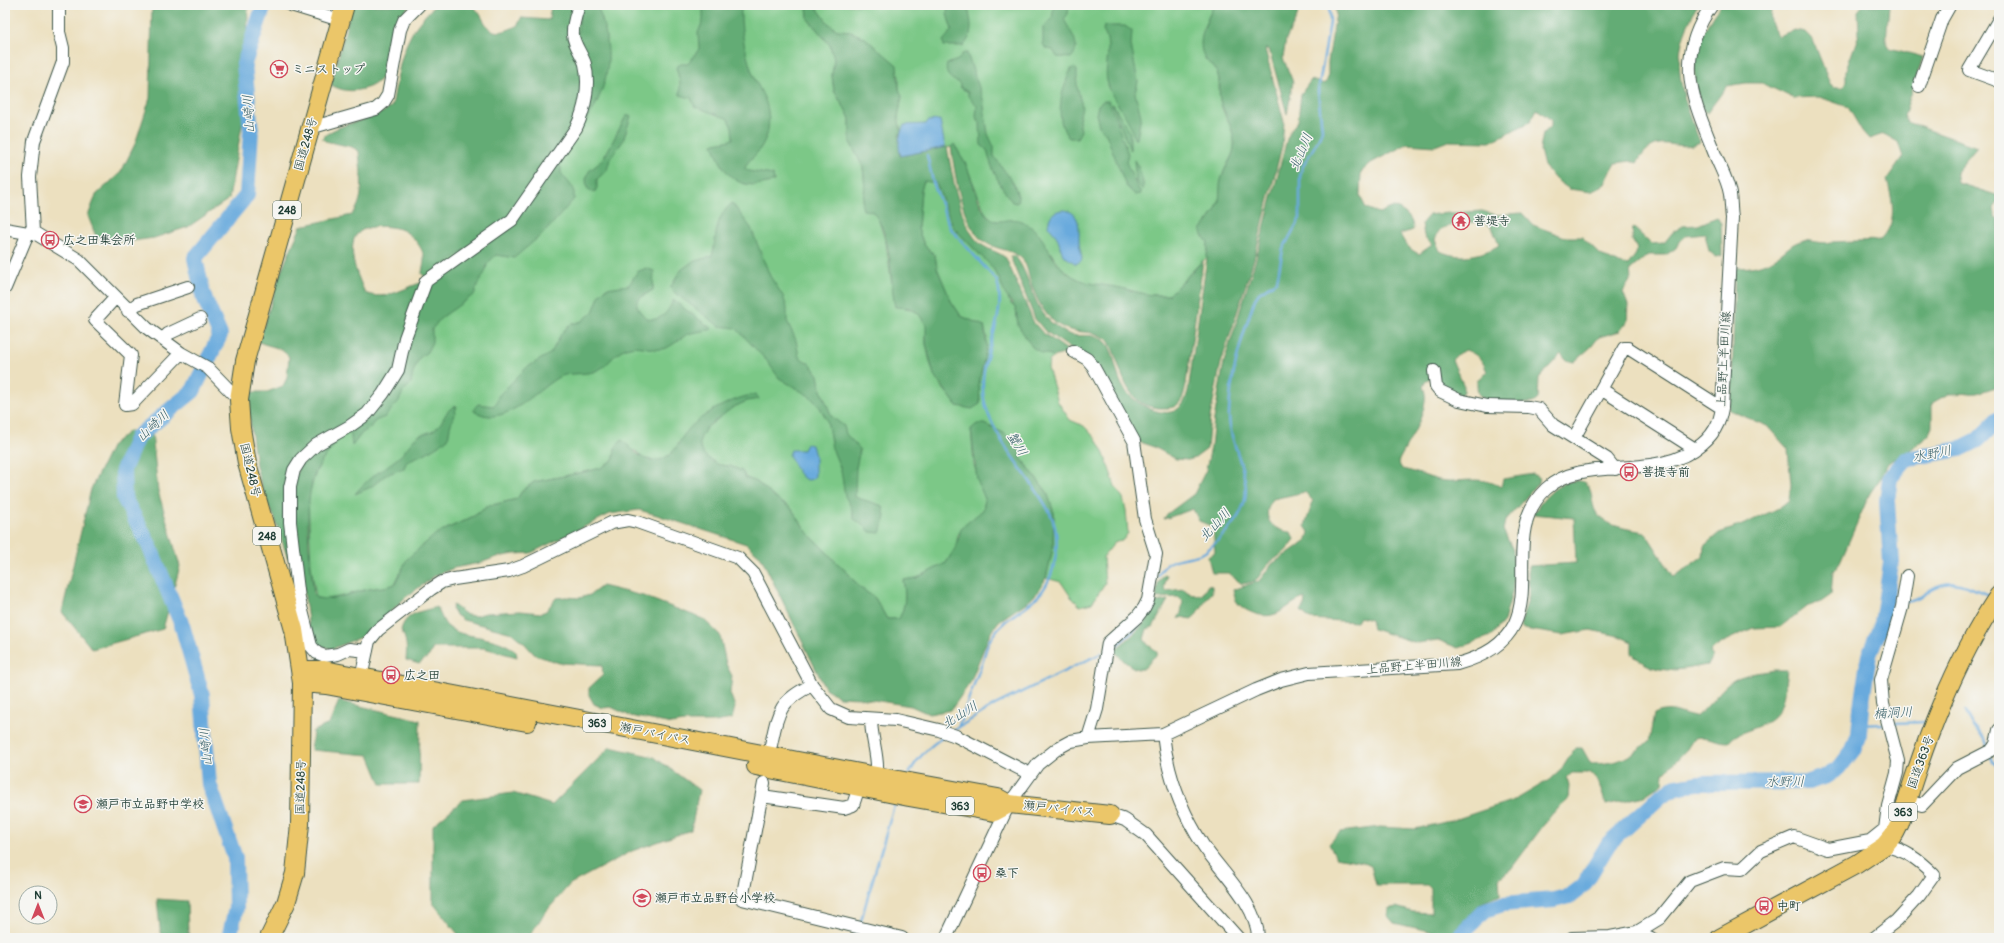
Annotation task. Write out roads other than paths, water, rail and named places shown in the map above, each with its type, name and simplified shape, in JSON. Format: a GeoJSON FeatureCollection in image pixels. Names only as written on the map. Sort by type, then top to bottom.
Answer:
{"type":"FeatureCollection","features":[{"type":"Feature","properties":{"kind":"highway","name":"国道248号"},"geometry":{"type":"LineString","coordinates":[[269,938],[286,903],[295,873],[300,824],[301,676],[294,630],[247,463],[241,428],[239,400],[245,361],[342,13]]}},
{"type":"Feature","properties":{"kind":"highway","name":"国道363号"},"geometry":{"type":"LineString","coordinates":[[1888,836],[1900,823],[1947,689],[1996,599]]}},
{"type":"Feature","properties":{"kind":"highway","name":"瀬戸バイパス"},"geometry":{"type":"LineString","coordinates":[[301,676],[324,670],[877,776],[891,786]]}},
{"type":"Feature","properties":{"kind":"highway","name":"瀬戸バイパス"},"geometry":{"type":"LineString","coordinates":[[301,676],[326,685],[693,753],[859,787],[891,786],[913,790],[998,798],[1009,804],[1110,815]]}},
{"type":"Feature","properties":{"kind":"highway"},"geometry":{"type":"LineString","coordinates":[[1720,938],[1857,864],[1888,836]]}},
{"type":"Feature","properties":{"kind":"street"},"geometry":{"type":"LineString","coordinates":[[5,288],[31,233],[30,177],[34,141],[63,62],[63,48],[59,32],[59,5]]}},
{"type":"Feature","properties":{"kind":"street"},"geometry":{"type":"LineString","coordinates":[[291,5],[342,13]]}},
{"type":"Feature","properties":{"kind":"street"},"geometry":{"type":"LineString","coordinates":[[310,128],[376,109],[383,104],[388,95],[400,30],[404,20],[419,5]]}},
{"type":"Feature","properties":{"kind":"street"},"geometry":{"type":"LineString","coordinates":[[367,651],[349,649],[338,654],[325,656],[317,654],[311,646],[299,599],[290,522],[291,477],[294,470],[307,453],[316,445],[350,426],[367,414],[383,394],[398,370],[405,338],[426,281],[512,220],[576,128],[582,116],[586,76],[585,64],[573,37],[573,26],[579,5]]}},
{"type":"Feature","properties":{"kind":"street","name":"上品野上半田川線"},"geometry":{"type":"LineString","coordinates":[[946,938],[1009,804],[1030,774],[1048,754],[1071,741],[1088,738],[1163,734],[1281,680],[1308,673],[1457,664],[1480,657],[1489,652],[1509,633],[1520,614],[1523,597],[1524,530],[1528,512],[1535,501],[1550,485],[1572,475],[1589,471],[1661,464],[1676,460],[1695,449],[1707,439],[1718,425],[1722,408],[1732,218],[1730,193],[1692,96],[1690,56],[1695,35],[1704,16],[1712,5]]}},
{"type":"Feature","properties":{"kind":"street"},"geometry":{"type":"LineString","coordinates":[[1919,86],[1942,19],[1950,5]]}},
{"type":"Feature","properties":{"kind":"street"},"geometry":{"type":"LineString","coordinates":[[1999,19],[1969,70],[1999,81]]}},
{"type":"Feature","properties":{"kind":"street"},"geometry":{"type":"LineString","coordinates":[[5,229],[31,233],[79,260],[128,311],[181,353],[208,368],[239,400]]}},
{"type":"Feature","properties":{"kind":"street"},"geometry":{"type":"LineString","coordinates":[[128,311],[137,304],[188,287]]}},
{"type":"Feature","properties":{"kind":"street"},"geometry":{"type":"LineString","coordinates":[[115,298],[95,320],[131,355],[125,405],[132,404],[181,353]]}},
{"type":"Feature","properties":{"kind":"street"},"geometry":{"type":"LineString","coordinates":[[162,339],[168,334],[200,319]]}},
{"type":"Feature","properties":{"kind":"street"},"geometry":{"type":"LineString","coordinates":[[1574,438],[1624,348],[1628,348],[1722,408]]}},
{"type":"Feature","properties":{"kind":"street"},"geometry":{"type":"LineString","coordinates":[[1073,351],[1087,359],[1094,366],[1134,441],[1145,519],[1156,554],[1148,600],[1144,608],[1137,617],[1108,643],[1097,708],[1088,738]]}},
{"type":"Feature","properties":{"kind":"street"},"geometry":{"type":"LineString","coordinates":[[1434,371],[1436,386],[1446,395],[1459,400],[1487,406],[1539,409],[1553,425],[1607,459],[1615,469]]}},
{"type":"Feature","properties":{"kind":"street"},"geometry":{"type":"LineString","coordinates":[[1601,389],[1695,449]]}},
{"type":"Feature","properties":{"kind":"street"},"geometry":{"type":"LineString","coordinates":[[360,678],[370,641],[378,630],[431,588],[454,578],[509,571],[611,523],[628,520],[729,554],[746,565],[758,582],[812,685],[824,703],[839,714],[849,717],[903,721],[939,730],[956,736],[1030,774]]}},
{"type":"Feature","properties":{"kind":"street"},"geometry":{"type":"LineString","coordinates":[[1874,938],[1896,921],[1919,896],[1934,875],[1926,866],[1899,848],[1888,836],[1888,806],[1897,773],[1898,761],[1881,690],[1881,680],[1902,601],[1907,576]]}},
{"type":"Feature","properties":{"kind":"street"},"geometry":{"type":"LineString","coordinates":[[770,745],[780,708],[793,695],[812,685]]}},
{"type":"Feature","properties":{"kind":"street"},"geometry":{"type":"LineString","coordinates":[[871,719],[871,733],[878,764],[877,776]]}},
{"type":"Feature","properties":{"kind":"street"},"geometry":{"type":"LineString","coordinates":[[1907,801],[1922,805],[1957,768],[1989,752],[1996,744],[1999,730]]}},
{"type":"Feature","properties":{"kind":"street"},"geometry":{"type":"LineString","coordinates":[[1163,734],[1165,756],[1171,770],[1177,798],[1204,847],[1237,889],[1258,927],[1258,938]]}},
{"type":"Feature","properties":{"kind":"street"},"geometry":{"type":"LineString","coordinates":[[764,783],[742,899],[846,923],[902,938]]}},
{"type":"Feature","properties":{"kind":"street"},"geometry":{"type":"LineString","coordinates":[[762,796],[844,808],[853,805],[859,787]]}},
{"type":"Feature","properties":{"kind":"street"},"geometry":{"type":"LineString","coordinates":[[1110,815],[1125,820],[1146,835],[1238,938]]}},
{"type":"Feature","properties":{"kind":"street"},"geometry":{"type":"LineString","coordinates":[[1572,938],[1610,937],[1637,932],[1660,918],[1690,881],[1724,868],[1742,869],[1761,851],[1794,838],[1828,849],[1855,845],[1888,836]]}},
{"type":"Feature","properties":{"kind":"street"},"geometry":{"type":"LineString","coordinates":[[1637,932],[1651,938]]}},
{"type":"Feature","properties":{"kind":"water"},"geometry":{"type":"Polygon","coordinates":[[[940,120],[945,147],[901,156],[899,140],[904,125],[926,124],[928,121],[940,120]]]}},
{"type":"Feature","properties":{"kind":"water"},"geometry":{"type":"Polygon","coordinates":[[[1065,210],[1074,214],[1078,222],[1079,244],[1082,260],[1076,264],[1063,255],[1057,237],[1048,226],[1051,216],[1055,212],[1065,210]]]}},
{"type":"Feature","properties":{"kind":"water"},"geometry":{"type":"Polygon","coordinates":[[[806,444],[812,445],[815,456],[815,476],[807,480],[799,474],[789,455],[791,450],[803,450],[806,444]]]}},
{"type":"Feature","properties":{"kind":"waterway","name":"山崎川"},"geometry":{"type":"LineString","coordinates":[[229,938],[236,908],[235,858],[209,784],[202,695],[182,625],[148,543],[124,498],[123,470],[137,437],[193,391],[220,335],[203,295],[195,258],[247,195],[251,130],[244,64],[264,5]]}},
{"type":"Feature","properties":{"kind":"waterway","name":"北山川"},"geometry":{"type":"LineString","coordinates":[[1158,576],[1162,569],[1168,564],[1205,552],[1235,521],[1241,511],[1245,499],[1246,487],[1244,475],[1230,426],[1230,399],[1234,370],[1241,341],[1255,299],[1259,293],[1277,281],[1283,249],[1300,218],[1300,176],[1302,168],[1322,130],[1318,91],[1330,22],[1329,5]]}},
{"type":"Feature","properties":{"kind":"waterway","name":"蟹川"},"geometry":{"type":"LineString","coordinates":[[927,155],[933,182],[950,228],[997,281],[1000,296],[999,310],[984,369],[984,399],[988,414],[1003,443],[1050,513],[1054,523],[1056,535],[1055,559],[1048,582],[1042,592],[1034,600],[1002,624],[991,638],[958,728]]}},
{"type":"Feature","properties":{"kind":"waterway","name":"水野川"},"geometry":{"type":"LineString","coordinates":[[1457,938],[1485,910],[1503,904],[1554,900],[1570,896],[1583,886],[1609,843],[1662,795],[1676,787],[1698,783],[1809,782],[1826,776],[1840,767],[1853,750],[1859,734],[1861,707],[1869,655],[1882,623],[1891,563],[1887,501],[1890,478],[1906,459],[1960,449],[1978,440],[1999,419]]}},
{"type":"Feature","properties":{"kind":"waterway"},"geometry":{"type":"LineString","coordinates":[[1906,602],[1916,599],[1930,590],[1946,583],[1961,584],[1991,596]]}},
{"type":"Feature","properties":{"kind":"waterway"},"geometry":{"type":"LineString","coordinates":[[1885,601],[1899,602]]}},
{"type":"Feature","properties":{"kind":"waterway","name":"北山川"},"geometry":{"type":"LineString","coordinates":[[1112,648],[1132,631],[1149,611]]}},
{"type":"Feature","properties":{"kind":"waterway","name":"北山川"},"geometry":{"type":"LineString","coordinates":[[954,730],[995,705],[1102,653]]}},
{"type":"Feature","properties":{"kind":"waterway","name":"楠洞川"},"geometry":{"type":"LineString","coordinates":[[1965,711],[1972,725],[1985,739],[1988,748]]}},
{"type":"Feature","properties":{"kind":"waterway","name":"楠洞川"},"geometry":{"type":"LineString","coordinates":[[1892,723],[1927,722]]}},
{"type":"Feature","properties":{"kind":"waterway","name":"楠洞川"},"geometry":{"type":"LineString","coordinates":[[1860,725],[1883,724]]}},
{"type":"Feature","properties":{"kind":"waterway","name":"北山川"},"geometry":{"type":"LineString","coordinates":[[909,774],[924,753],[945,736]]}},
{"type":"Feature","properties":{"kind":"waterway","name":"楠洞川"},"geometry":{"type":"LineString","coordinates":[[1990,755],[1993,762],[1999,768]]}},
{"type":"Feature","properties":{"kind":"waterway","name":"北山川"},"geometry":{"type":"LineString","coordinates":[[860,924],[893,809],[897,800]]}},
{"type":"Feature","properties":{"kind":"waterway","name":"北山川"},"geometry":{"type":"LineString","coordinates":[[854,938],[857,930]]}},
{"type":"Feature","properties":{"kind":"place","name":"ミニストップ"},"geometry":{"type":"Point","coordinates":[279,69]}},
{"type":"Feature","properties":{"kind":"place","name":"菩堤寺"},"geometry":{"type":"Point","coordinates":[1461,221]}},
{"type":"Feature","properties":{"kind":"place","name":"広之田集会所"},"geometry":{"type":"Point","coordinates":[50,240]}},
{"type":"Feature","properties":{"kind":"place","name":"菩提寺前"},"geometry":{"type":"Point","coordinates":[1629,472]}},
{"type":"Feature","properties":{"kind":"place","name":"広之田"},"geometry":{"type":"Point","coordinates":[391,675]}},
{"type":"Feature","properties":{"kind":"place","name":"瀬戸市立品野中学校"},"geometry":{"type":"Point","coordinates":[83,804]}},
{"type":"Feature","properties":{"kind":"place","name":"桑下"},"geometry":{"type":"Point","coordinates":[982,873]}},
{"type":"Feature","properties":{"kind":"place","name":"瀬戸市立品野台小学校"},"geometry":{"type":"Point","coordinates":[642,898]}},
{"type":"Feature","properties":{"kind":"place","name":"中町"},"geometry":{"type":"Point","coordinates":[1764,906]}}]}
